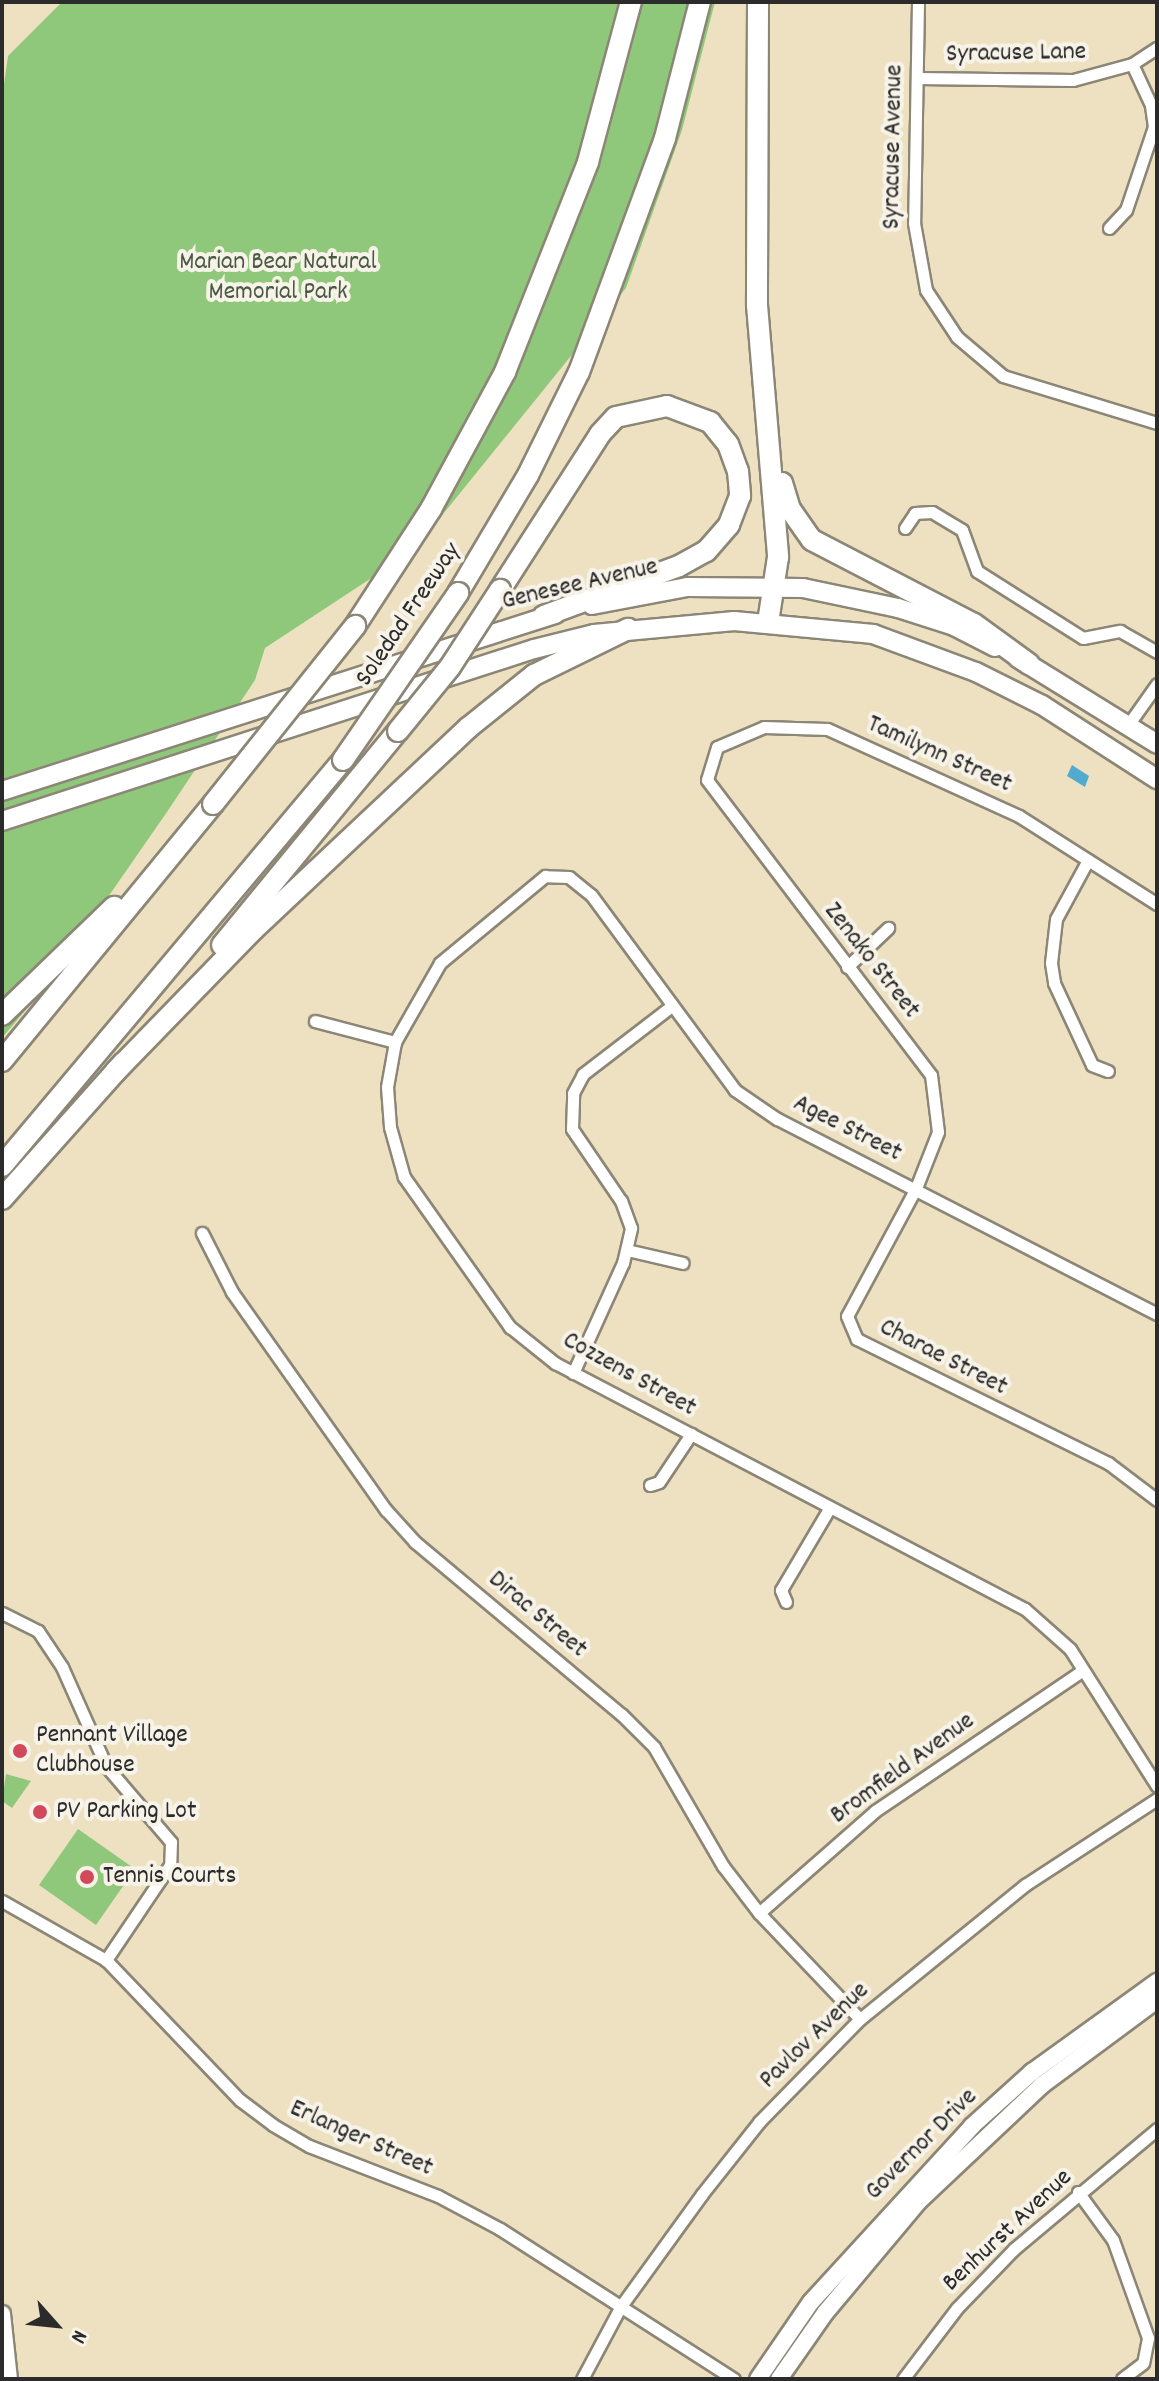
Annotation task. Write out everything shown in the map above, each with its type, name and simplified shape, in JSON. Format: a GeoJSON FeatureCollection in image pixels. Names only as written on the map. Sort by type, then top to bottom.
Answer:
{"type":"FeatureCollection","features":[{"type":"Feature","properties":{"kind":"highway","name":"Soledad Freeway"},"geometry":{"type":"LineString","coordinates":[[2,1061],[355,626],[431,509],[505,372],[588,162],[631,2]]}},
{"type":"Feature","properties":{"kind":"highway","name":"Soledad Freeway"},"geometry":{"type":"LineString","coordinates":[[2,1166],[343,760],[458,593],[528,475],[579,372],[665,138],[700,2]]}},
{"type":"Feature","properties":{"kind":"highway"},"geometry":{"type":"LineString","coordinates":[[758,2],[757,305],[772,450],[778,557],[768,622]]}},
{"type":"Feature","properties":{"kind":"highway"},"geometry":{"type":"LineString","coordinates":[[2,1199],[115,1072],[450,667],[600,434],[616,417],[667,406],[710,422],[728,444],[738,471],[740,496],[729,525],[706,551],[679,566],[544,616]]}},
{"type":"Feature","properties":{"kind":"highway"},"geometry":{"type":"LineString","coordinates":[[772,450],[790,509],[812,540],[974,624],[1029,664]]}},
{"type":"Feature","properties":{"kind":"highway"},"geometry":{"type":"LineString","coordinates":[[115,1072],[254,929],[468,728],[534,675],[628,629]]}},
{"type":"Feature","properties":{"kind":"highway"},"geometry":{"type":"LineString","coordinates":[[2,1015],[178,846]]}},
{"type":"Feature","properties":{"kind":"main road","name":"Genesee Avenue"},"geometry":{"type":"LineString","coordinates":[[2,791],[544,616],[687,587],[774,588],[847,594],[954,626],[1029,664],[1157,744]]}},
{"type":"Feature","properties":{"kind":"main road","name":"Genesee Avenue"},"geometry":{"type":"LineString","coordinates":[[2,821],[534,649],[628,629],[768,622],[873,634],[963,667],[1042,705],[1157,779]]}},
{"type":"Feature","properties":{"kind":"main road"},"geometry":{"type":"LineString","coordinates":[[1109,749],[1128,725]]}},
{"type":"Feature","properties":{"kind":"main road","name":"Governor Drive"},"geometry":{"type":"LineString","coordinates":[[758,2379],[811,2302],[972,2126],[1043,2064],[1157,1982]]}},
{"type":"Feature","properties":{"kind":"main road","name":"Governor Drive"},"geometry":{"type":"LineString","coordinates":[[779,2379],[825,2313],[918,2202],[1042,2085],[1157,2000]]}},
{"type":"Feature","properties":{"kind":"main road"},"geometry":{"type":"LineString","coordinates":[[2,2314],[9,2379]]}},
{"type":"Feature","properties":{"kind":"street","name":"Syracuse Avenue"},"geometry":{"type":"LineString","coordinates":[[918,2],[914,223],[926,290],[957,337],[1003,376],[1157,423]]}},
{"type":"Feature","properties":{"kind":"street","name":"Syracuse Lane"},"geometry":{"type":"LineString","coordinates":[[917,78],[1073,80],[1132,64],[1157,48]]}},
{"type":"Feature","properties":{"kind":"street"},"geometry":{"type":"LineString","coordinates":[[1109,228],[1126,210],[1154,127],[1151,105],[1132,64]]}},
{"type":"Feature","properties":{"kind":"street"},"geometry":{"type":"LineString","coordinates":[[905,528],[915,513],[932,512],[962,530],[977,571],[1083,638],[1120,631],[1157,652]]}},
{"type":"Feature","properties":{"kind":"street"},"geometry":{"type":"LineString","coordinates":[[1128,725],[1157,684]]}},
{"type":"Feature","properties":{"kind":"street","name":"Tamilynn Street"},"geometry":{"type":"LineString","coordinates":[[707,780],[717,747],[764,727],[827,729],[980,796],[1157,904]]}},
{"type":"Feature","properties":{"kind":"street","name":"Zenako Street"},"geometry":{"type":"LineString","coordinates":[[707,780],[931,1075],[938,1132],[916,1188]]}},
{"type":"Feature","properties":{"kind":"street"},"geometry":{"type":"LineString","coordinates":[[1088,860],[1056,919],[1051,963],[1054,983],[1092,1065],[1108,1071]]}},
{"type":"Feature","properties":{"kind":"street","name":"Cozzens Street"},"geometry":{"type":"LineString","coordinates":[[591,895],[569,877],[545,876],[440,963],[395,1042],[388,1100],[404,1177],[510,1327],[573,1373],[1025,1609],[1070,1649],[1157,1786]]}},
{"type":"Feature","properties":{"kind":"street","name":"Agee Street"},"geometry":{"type":"LineString","coordinates":[[591,895],[669,1008],[735,1090],[777,1119],[1157,1314]]}},
{"type":"Feature","properties":{"kind":"street"},"geometry":{"type":"LineString","coordinates":[[847,967],[888,928]]}},
{"type":"Feature","properties":{"kind":"street"},"geometry":{"type":"LineString","coordinates":[[573,1373],[627,1250],[631,1228],[621,1201],[572,1129],[573,1093],[583,1074],[669,1008]]}},
{"type":"Feature","properties":{"kind":"street"},"geometry":{"type":"LineString","coordinates":[[315,1021],[395,1042]]}},
{"type":"Feature","properties":{"kind":"street","name":"Charae Street"},"geometry":{"type":"LineString","coordinates":[[916,1188],[847,1316],[857,1339],[1108,1463],[1157,1500]]}},
{"type":"Feature","properties":{"kind":"street","name":"Dirac Street"},"geometry":{"type":"LineString","coordinates":[[202,1233],[232,1292],[386,1510],[415,1542],[621,1714],[654,1747],[723,1866],[759,1913],[860,2019]]}},
{"type":"Feature","properties":{"kind":"street"},"geometry":{"type":"LineString","coordinates":[[627,1250],[683,1263]]}},
{"type":"Feature","properties":{"kind":"street"},"geometry":{"type":"LineString","coordinates":[[650,1485],[659,1482],[691,1434]]}},
{"type":"Feature","properties":{"kind":"street"},"geometry":{"type":"LineString","coordinates":[[786,1602],[781,1590],[830,1507]]}},
{"type":"Feature","properties":{"kind":"street"},"geometry":{"type":"LineString","coordinates":[[2,1613],[38,1631],[62,1667],[106,1766],[171,1842],[170,1865],[106,1960]]}},
{"type":"Feature","properties":{"kind":"street","name":"Bromfield Avenue"},"geometry":{"type":"LineString","coordinates":[[759,1913],[875,1811],[1083,1670]]}},
{"type":"Feature","properties":{"kind":"street","name":"Pavlov Avenue"},"geometry":{"type":"LineString","coordinates":[[582,2379],[621,2306],[759,2122],[860,2019],[1025,1885],[1157,1799]]}},
{"type":"Feature","properties":{"kind":"street","name":"Erlanger Street"},"geometry":{"type":"LineString","coordinates":[[2,1901],[106,1960],[240,2100],[273,2125],[309,2146],[438,2196],[621,2306],[734,2379]]}},
{"type":"Feature","properties":{"kind":"street","name":"Benhurst Avenue"},"geometry":{"type":"LineString","coordinates":[[903,2379],[957,2308],[1078,2192],[1157,2129]]}},
{"type":"Feature","properties":{"kind":"street"},"geometry":{"type":"LineString","coordinates":[[1078,2192],[1113,2240],[1148,2338],[1143,2363],[1122,2379]]}},
{"type":"Feature","properties":{"kind":"green space","name":"Marian Bear Natural Memorial Park"},"geometry":{"type":"Polygon","coordinates":[[[62,2],[715,2],[682,130],[626,288],[414,550],[265,648],[255,680],[167,812],[49,982],[2,1038],[2,98],[8,56],[62,2]]]}},
{"type":"Feature","properties":{"kind":"green space"},"geometry":{"type":"Polygon","coordinates":[[[6,1774],[31,1781],[12,1808],[2,1801],[6,1774]]]}},
{"type":"Feature","properties":{"kind":"green space","name":"Tennis Courts"},"geometry":{"type":"Polygon","coordinates":[[[78,1829],[135,1869],[96,1925],[39,1885],[78,1829]]]}},
{"type":"Feature","properties":{"kind":"water"},"geometry":{"type":"Polygon","coordinates":[[[1072,765],[1089,776],[1085,787],[1067,776],[1072,765]]]}},
{"type":"Feature","properties":{"kind":"place","name":"Pennant Village Clubhouse"},"geometry":{"type":"Point","coordinates":[20,1751]}},
{"type":"Feature","properties":{"kind":"place","name":"PV Parking Lot"},"geometry":{"type":"Point","coordinates":[40,1812]}},
{"type":"Feature","properties":{"kind":"place","name":"Tennis Courts"},"geometry":{"type":"Point","coordinates":[87,1877]}}]}
